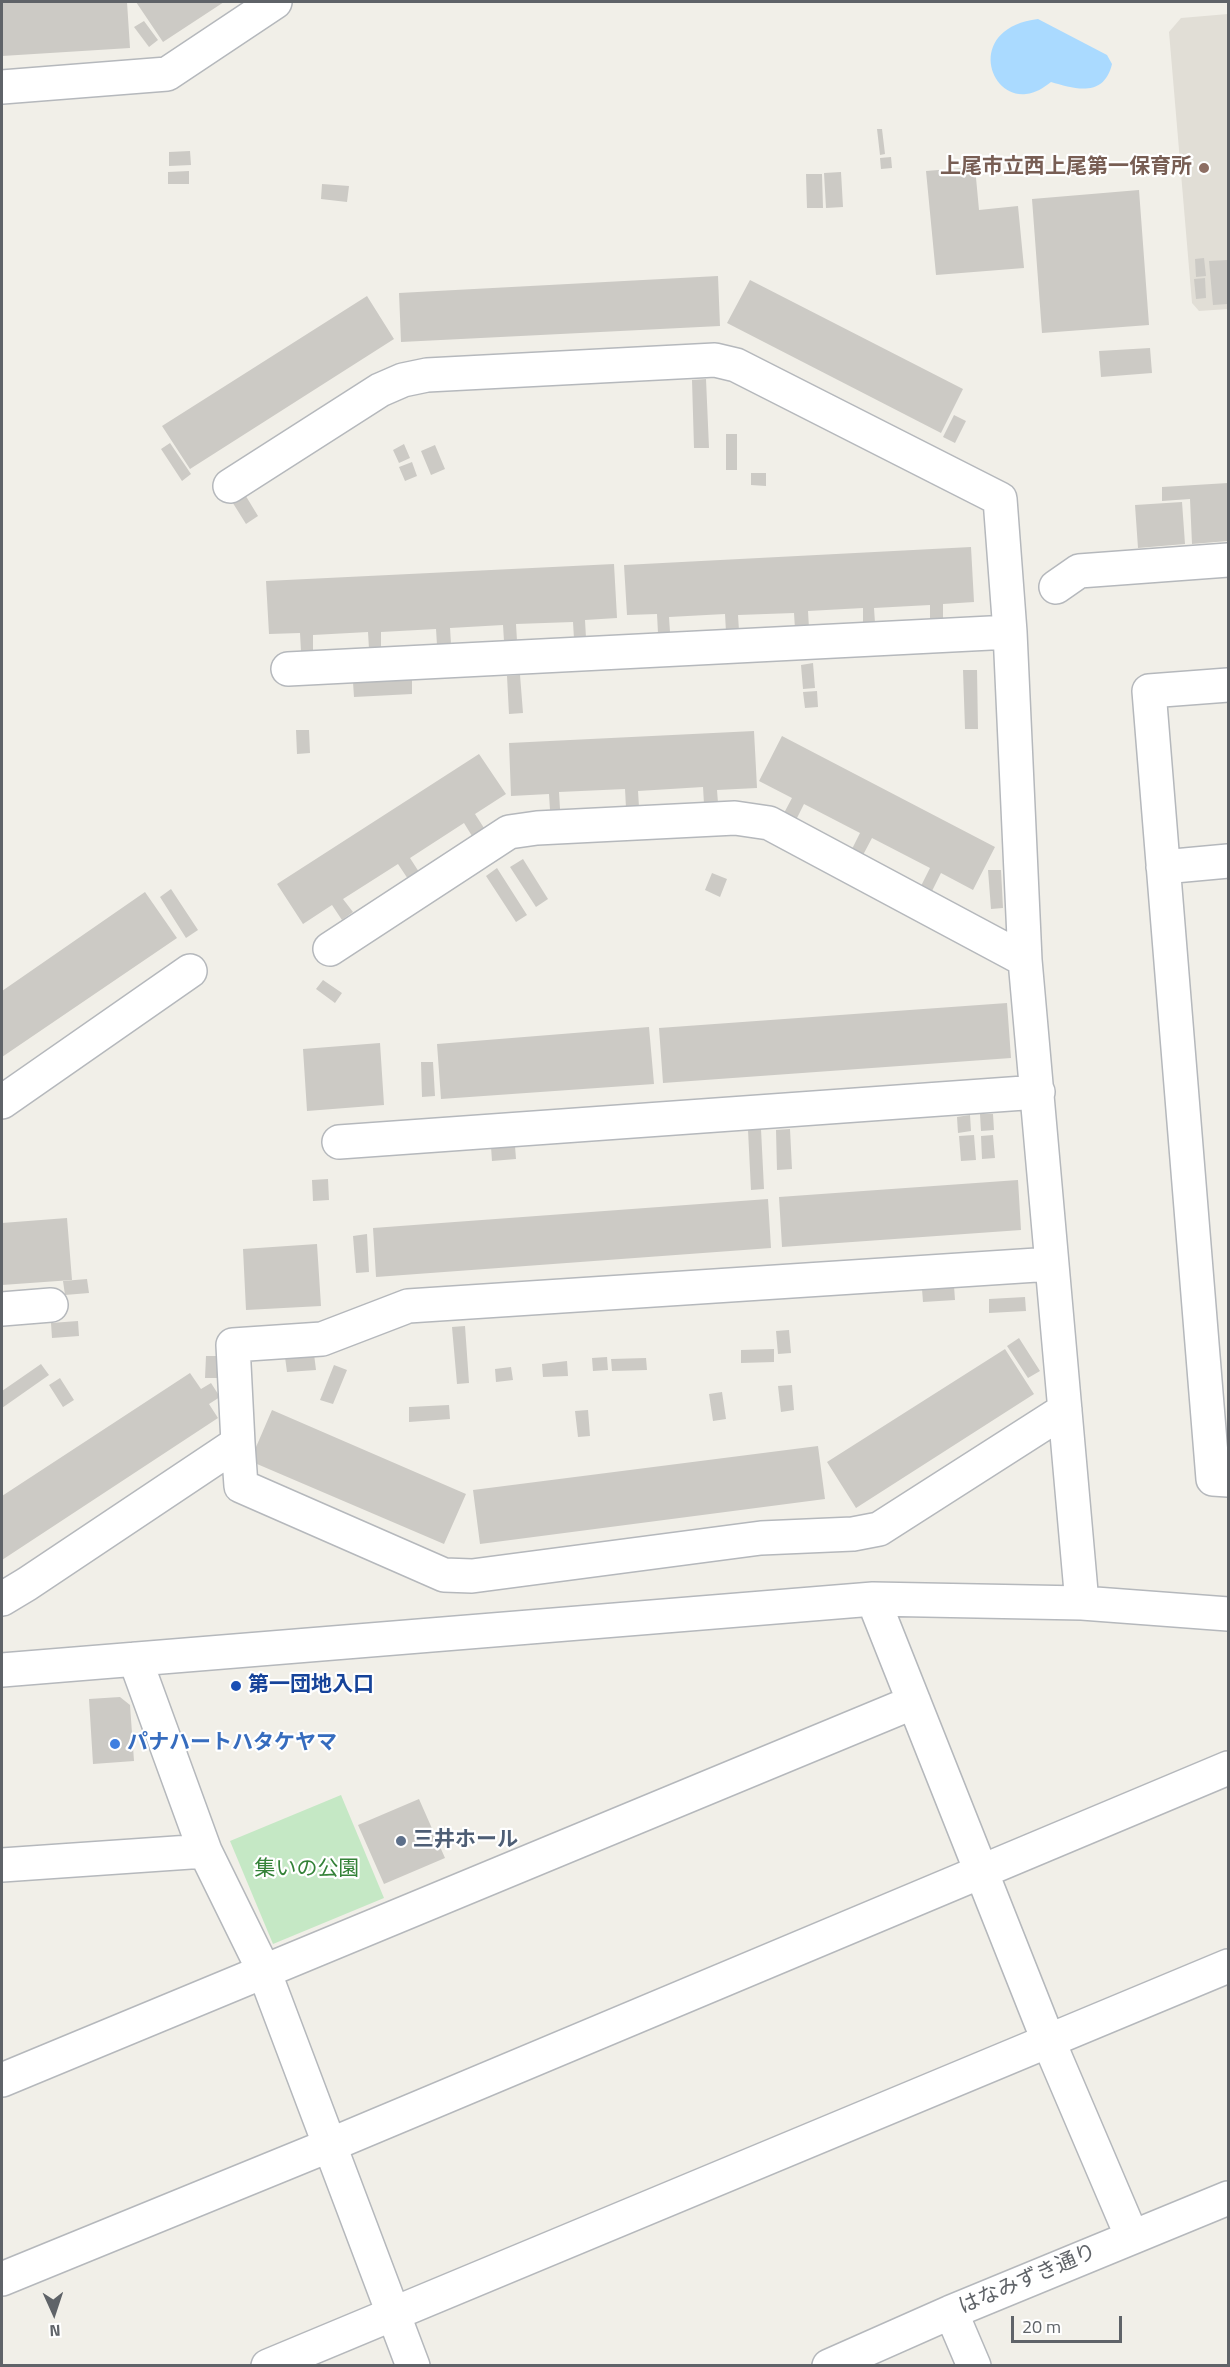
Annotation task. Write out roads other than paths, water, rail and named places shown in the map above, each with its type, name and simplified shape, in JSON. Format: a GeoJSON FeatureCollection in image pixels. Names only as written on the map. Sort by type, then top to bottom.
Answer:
{"type":"FeatureCollection","features":[{"type":"Feature","properties":{"kind":"street"},"geometry":{"type":"LineString","coordinates":[[2,87],[167,74],[275,2]]}},
{"type":"Feature","properties":{"kind":"street"},"geometry":{"type":"LineString","coordinates":[[230,486],[380,390],[403,380],[427,375],[715,360],[736,365],[1000,500],[1010,632],[1025,960],[1082,1603]]}},
{"type":"Feature","properties":{"kind":"street"},"geometry":{"type":"LineString","coordinates":[[1056,586],[1079,570],[1228,560]]}},
{"type":"Feature","properties":{"kind":"street"},"geometry":{"type":"LineString","coordinates":[[288,669],[1010,632]]}},
{"type":"Feature","properties":{"kind":"street"},"geometry":{"type":"LineString","coordinates":[[1228,685],[1149,691],[1213,1479],[1228,1480]]}},
{"type":"Feature","properties":{"kind":"street"},"geometry":{"type":"LineString","coordinates":[[330,949],[509,832],[537,828],[735,818],[769,823],[1025,960]]}},
{"type":"Feature","properties":{"kind":"street"},"geometry":{"type":"LineString","coordinates":[[1163,867],[1228,861]]}},
{"type":"Feature","properties":{"kind":"street"},"geometry":{"type":"LineString","coordinates":[[2,1101],[190,971]]}},
{"type":"Feature","properties":{"kind":"street"},"geometry":{"type":"LineString","coordinates":[[339,1142],[1038,1092]]}},
{"type":"Feature","properties":{"kind":"street"},"geometry":{"type":"LineString","coordinates":[[1052,1264],[408,1306],[322,1339],[233,1345],[241,1486],[444,1575],[472,1576],[761,1538],[853,1534],[879,1529],[1065,1410]]}},
{"type":"Feature","properties":{"kind":"street"},"geometry":{"type":"LineString","coordinates":[[2,1309],[51,1305]]}},
{"type":"Feature","properties":{"kind":"street"},"geometry":{"type":"LineString","coordinates":[[2,1599],[238,1443]]}},
{"type":"Feature","properties":{"kind":"street"},"geometry":{"type":"LineString","coordinates":[[873,1599],[1048,2040],[1132,2237]]}},
{"type":"Feature","properties":{"kind":"street"},"geometry":{"type":"LineString","coordinates":[[2,1670],[873,1599],[1082,1603],[1228,1614]]}},
{"type":"Feature","properties":{"kind":"street"},"geometry":{"type":"LineString","coordinates":[[135,1659],[206,1851],[264,1971],[413,2366]]}},
{"type":"Feature","properties":{"kind":"street"},"geometry":{"type":"LineString","coordinates":[[2,2080],[914,1702]]}},
{"type":"Feature","properties":{"kind":"street"},"geometry":{"type":"LineString","coordinates":[[2,2279],[330,2145],[1228,1768]]}},
{"type":"Feature","properties":{"kind":"street"},"geometry":{"type":"LineString","coordinates":[[2,1865],[206,1851]]}},
{"type":"Feature","properties":{"kind":"street"},"geometry":{"type":"LineString","coordinates":[[268,2366],[1228,1966]]}},
{"type":"Feature","properties":{"kind":"street","name":"はなみずき通り"},"geometry":{"type":"LineString","coordinates":[[829,2366],[951,2312],[1228,2198]]}},
{"type":"Feature","properties":{"kind":"street"},"geometry":{"type":"LineString","coordinates":[[951,2312],[974,2366]]}},
{"type":"Feature","properties":{"kind":"water"},"geometry":{"type":"Polygon","coordinates":[[[1038,19],[1107,55],[1112,64],[1108,75],[1102,82],[1096,86],[1079,88],[1051,82],[1026,94],[1013,93],[1002,86],[994,75],[991,62],[993,48],[1000,35],[1015,25],[1038,19]]]}},
{"type":"Feature","properties":{"kind":"place","name":"上尾市立西上尾第一保育所"},"geometry":{"type":"Point","coordinates":[1204,168]}},
{"type":"Feature","properties":{"kind":"place","name":"第一団地入口"},"geometry":{"type":"Point","coordinates":[236,1686]}},
{"type":"Feature","properties":{"kind":"place","name":"パナハートハタケヤマ"},"geometry":{"type":"Point","coordinates":[115,1744]}},
{"type":"Feature","properties":{"kind":"place","name":"三井ホール"},"geometry":{"type":"Point","coordinates":[401,1841]}},
{"type":"Feature","properties":{"kind":"park label","name":"集いの公園"},"geometry":{"type":"Point","coordinates":[307,1870]}}]}
